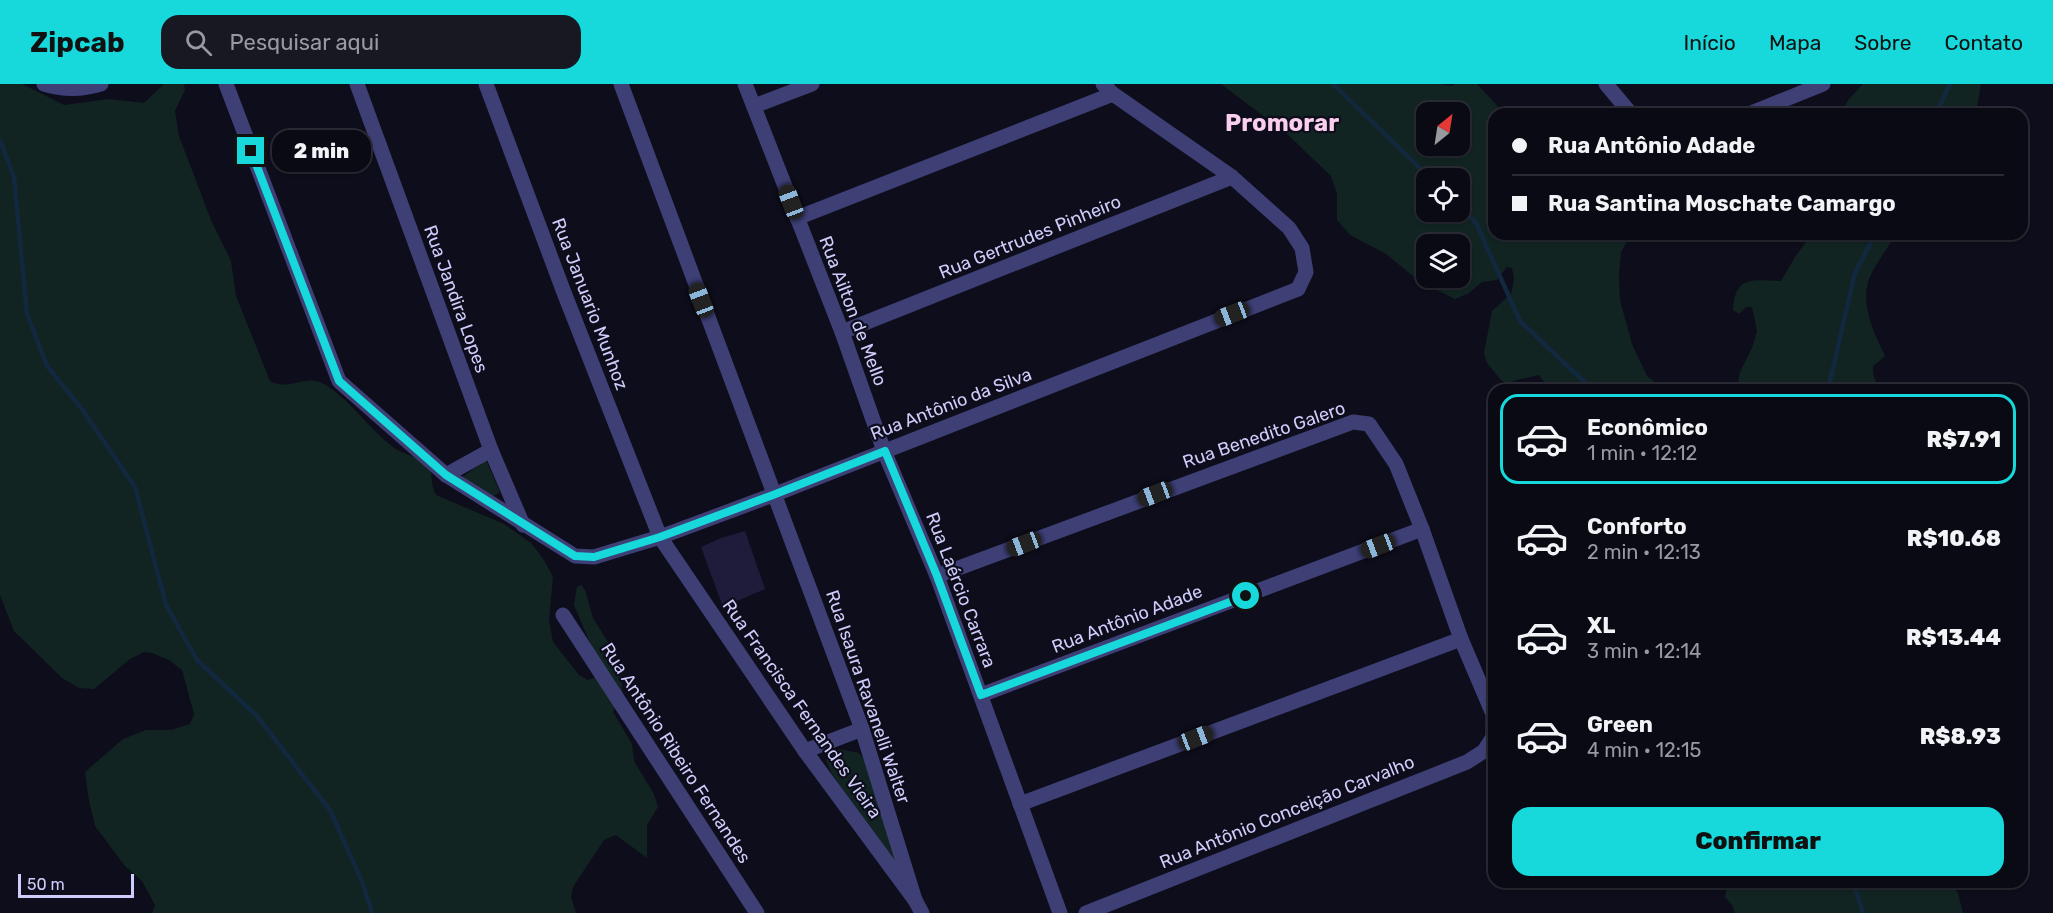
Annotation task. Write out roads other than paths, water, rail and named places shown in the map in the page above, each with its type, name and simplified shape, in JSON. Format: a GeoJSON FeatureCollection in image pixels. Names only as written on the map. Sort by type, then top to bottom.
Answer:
{"type":"FeatureCollection","features":[{"type":"Feature","properties":{"kind":"street"},"geometry":{"type":"LineString","coordinates":[[44,84],[70,89],[101,84]]}},
{"type":"Feature","properties":{"kind":"street"},"geometry":{"type":"LineString","coordinates":[[226,84],[339,381],[446,475],[523,525]]}},
{"type":"Feature","properties":{"kind":"street","name":"Rua Jandira Lopes"},"geometry":{"type":"LineString","coordinates":[[357,84],[491,450],[523,525]]}},
{"type":"Feature","properties":{"kind":"street","name":"Rua Januario Munhoz"},"geometry":{"type":"LineString","coordinates":[[486,84],[563,290],[660,537]]}},
{"type":"Feature","properties":{"kind":"street","name":"Rua Isaura Ravanelli Walter"},"geometry":{"type":"LineString","coordinates":[[621,84],[862,729],[919,907]]}},
{"type":"Feature","properties":{"kind":"street","name":"Rua Ailton de Mello"},"geometry":{"type":"LineString","coordinates":[[745,84],[842,332],[885,451]]}},
{"type":"Feature","properties":{"kind":"street"},"geometry":{"type":"LineString","coordinates":[[754,106],[812,84]]}},
{"type":"Feature","properties":{"kind":"street"},"geometry":{"type":"LineString","coordinates":[[1606,84],[1626,108]]}},
{"type":"Feature","properties":{"kind":"street"},"geometry":{"type":"LineString","coordinates":[[1764,108],[1823,84]]}},
{"type":"Feature","properties":{"kind":"street"},"geometry":{"type":"LineString","coordinates":[[797,218],[1108,89],[1232,177]]}},
{"type":"Feature","properties":{"kind":"street","name":"Rua Antônio da Silva"},"geometry":{"type":"LineString","coordinates":[[523,525],[575,556],[594,557],[660,537],[1298,289],[1306,272],[1302,248],[1289,228],[1232,177]]}},
{"type":"Feature","properties":{"kind":"street","name":"Rua Gertrudes Pinheiro"},"geometry":{"type":"LineString","coordinates":[[842,332],[1232,177]]}},
{"type":"Feature","properties":{"kind":"street","name":"Rua Benedito Galero"},"geometry":{"type":"LineString","coordinates":[[937,576],[1353,422],[1369,424],[1396,464],[1422,529]]}},
{"type":"Feature","properties":{"kind":"street"},"geometry":{"type":"LineString","coordinates":[[446,475],[491,450]]}},
{"type":"Feature","properties":{"kind":"street","name":"Rua Laércio Carrara"},"geometry":{"type":"LineString","coordinates":[[885,451],[937,576],[1060,913]]}},
{"type":"Feature","properties":{"kind":"street"},"geometry":{"type":"LineString","coordinates":[[1422,529],[1461,639],[1488,702]]}},
{"type":"Feature","properties":{"kind":"street","name":"Rua Antônio Adade"},"geometry":{"type":"LineString","coordinates":[[981,695],[1422,529]]}},
{"type":"Feature","properties":{"kind":"street","name":"Rua Francisca Fernandes Vieira"},"geometry":{"type":"LineString","coordinates":[[660,537],[804,751],[919,907]]}},
{"type":"Feature","properties":{"kind":"street","name":"Rua Antônio Ribeiro Fernandes"},"geometry":{"type":"LineString","coordinates":[[563,615],[757,913]]}},
{"type":"Feature","properties":{"kind":"street"},"geometry":{"type":"LineString","coordinates":[[1020,804],[1461,639]]}},
{"type":"Feature","properties":{"kind":"street"},"geometry":{"type":"LineString","coordinates":[[804,751],[862,729]]}},
{"type":"Feature","properties":{"kind":"street","name":"Rua Antônio Conceição Carvalho"},"geometry":{"type":"LineString","coordinates":[[1086,913],[1467,762],[1484,751],[1488,745]]}},
{"type":"Feature","properties":{"kind":"waterway"},"geometry":{"type":"LineString","coordinates":[[1333,84],[1420,168]]}},
{"type":"Feature","properties":{"kind":"waterway"},"geometry":{"type":"LineString","coordinates":[[1939,108],[1950,84]]}},
{"type":"Feature","properties":{"kind":"waterway"},"geometry":{"type":"LineString","coordinates":[[0,140],[14,177],[27,314],[47,366],[81,408],[135,487],[166,605],[197,660],[256,715],[330,810],[363,884],[372,913]]}},
{"type":"Feature","properties":{"kind":"waterway"},"geometry":{"type":"LineString","coordinates":[[1470,217],[1476,223],[1520,321],[1587,384]]}},
{"type":"Feature","properties":{"kind":"waterway"},"geometry":{"type":"LineString","coordinates":[[1829,384],[1855,273],[1872,240]]}},
{"type":"Feature","properties":{"kind":"waterway"},"geometry":{"type":"LineString","coordinates":[[1855,888],[1863,913]]}},
{"type":"Feature","properties":{"kind":"district","name":"Promorar"},"geometry":{"type":"Point","coordinates":[1282,123]}}]}
